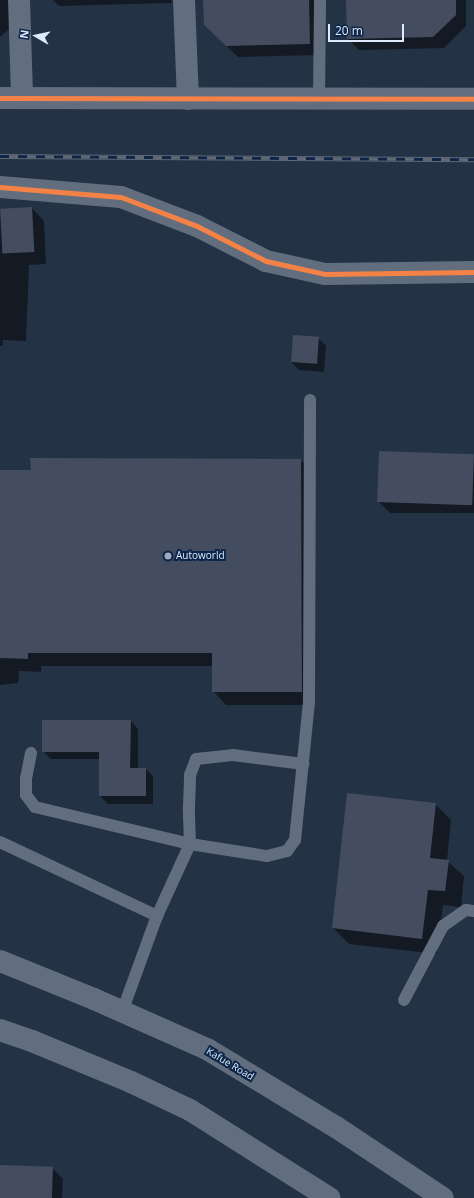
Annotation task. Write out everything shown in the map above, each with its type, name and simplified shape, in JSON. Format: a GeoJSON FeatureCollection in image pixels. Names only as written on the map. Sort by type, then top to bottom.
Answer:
{"type":"FeatureCollection","features":[{"type":"Feature","properties":{"kind":"street"},"geometry":{"type":"LineString","coordinates":[[19,0],[22,98]]}},
{"type":"Feature","properties":{"kind":"street"},"geometry":{"type":"LineString","coordinates":[[184,0],[188,99]]}},
{"type":"Feature","properties":{"kind":"street"},"geometry":{"type":"LineString","coordinates":[[0,98],[474,99]]}},
{"type":"Feature","properties":{"kind":"street"},"geometry":{"type":"LineString","coordinates":[[0,188],[121,197],[197,226],[266,261],[325,274],[474,272]]}},
{"type":"Feature","properties":{"kind":"street","name":"Kafue Road"},"geometry":{"type":"LineString","coordinates":[[0,961],[122,1012],[207,1050],[336,1127],[443,1198]]}},
{"type":"Feature","properties":{"kind":"street"},"geometry":{"type":"LineString","coordinates":[[0,1030],[32,1041],[131,1082],[190,1110],[328,1198]]}},
{"type":"Feature","properties":{"kind":"lane"},"geometry":{"type":"LineString","coordinates":[[319,99],[320,0]]}},
{"type":"Feature","properties":{"kind":"lane"},"geometry":{"type":"LineString","coordinates":[[31,753],[26,778],[26,795],[35,807],[190,844],[266,856],[287,851],[295,840],[309,702],[310,400]]}},
{"type":"Feature","properties":{"kind":"lane"},"geometry":{"type":"LineString","coordinates":[[122,1012],[157,916],[190,844],[190,775],[196,759],[233,755],[303,764]]}},
{"type":"Feature","properties":{"kind":"lane"},"geometry":{"type":"LineString","coordinates":[[0,842],[157,916]]}},
{"type":"Feature","properties":{"kind":"lane"},"geometry":{"type":"LineString","coordinates":[[404,1000],[443,926],[466,910],[474,911]]}},
{"type":"Feature","properties":{"kind":"lane"},"geometry":{"type":"LineString","coordinates":[[297,1178],[307,1198]]}},
{"type":"Feature","properties":{"kind":"building"},"geometry":{"type":"Polygon","coordinates":[[[203,0],[309,0],[310,44],[226,46],[204,25],[203,0]]]}},
{"type":"Feature","properties":{"kind":"building"},"geometry":{"type":"Polygon","coordinates":[[[346,0],[456,0],[456,15],[433,37],[347,39],[346,0]]]}},
{"type":"Feature","properties":{"kind":"building"},"geometry":{"type":"Polygon","coordinates":[[[32,207],[34,252],[2,254],[0,209],[32,207]]]}},
{"type":"Feature","properties":{"kind":"building"},"geometry":{"type":"Polygon","coordinates":[[[293,335],[319,337],[317,364],[291,362],[293,335]]]}},
{"type":"Feature","properties":{"kind":"building"},"geometry":{"type":"Polygon","coordinates":[[[379,451],[474,454],[472,505],[377,502],[379,451]]]}},
{"type":"Feature","properties":{"kind":"building","name":"Autoworld"},"geometry":{"type":"Polygon","coordinates":[[[30,458],[301,459],[302,692],[212,692],[212,653],[28,653],[28,659],[0,658],[0,470],[31,470],[30,458]]]}},
{"type":"Feature","properties":{"kind":"building"},"geometry":{"type":"Polygon","coordinates":[[[42,720],[131,720],[130,768],[146,768],[146,796],[99,796],[99,752],[42,752],[42,720]]]}},
{"type":"Feature","properties":{"kind":"building"},"geometry":{"type":"Polygon","coordinates":[[[347,793],[436,803],[430,858],[449,860],[445,891],[428,890],[422,939],[332,928],[347,793]]]}},
{"type":"Feature","properties":{"kind":"building"},"geometry":{"type":"Polygon","coordinates":[[[0,1165],[53,1167],[52,1198],[0,1198],[0,1165]]]}},
{"type":"Feature","properties":{"kind":"railway"},"geometry":{"type":"LineString","coordinates":[[0,156],[474,159]]}},
{"type":"Feature","properties":{"kind":"cycle path"},"geometry":{"type":"LineString","coordinates":[[0,98],[474,99]]}},
{"type":"Feature","properties":{"kind":"cycle path"},"geometry":{"type":"LineString","coordinates":[[0,187],[121,197],[197,226],[266,261],[325,274],[474,272]]}},
{"type":"Feature","properties":{"kind":"place","name":"Autoworld"},"geometry":{"type":"Point","coordinates":[168,556]}}]}
